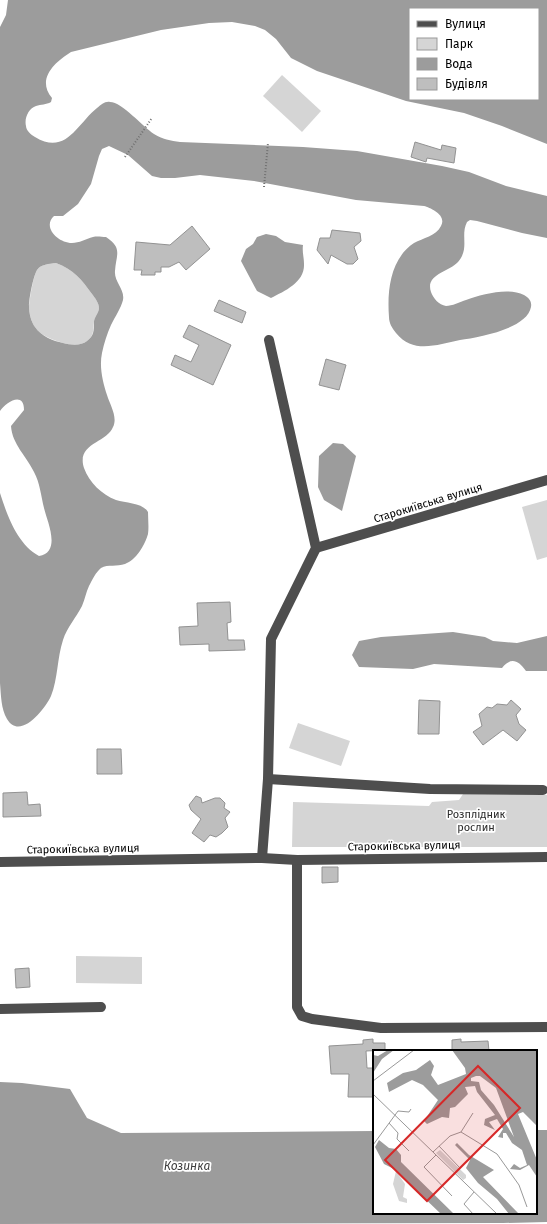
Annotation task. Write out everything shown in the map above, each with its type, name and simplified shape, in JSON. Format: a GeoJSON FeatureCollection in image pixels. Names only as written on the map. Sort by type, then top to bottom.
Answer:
{"type":"FeatureCollection","features":[{"type":"Feature","properties":{"kind":"street"},"geometry":{"type":"LineString","coordinates":[[262,858],[268,779],[271,639],[316,548],[270,340]]}},
{"type":"Feature","properties":{"kind":"street","name":"Старокиївська вулиця"},"geometry":{"type":"LineString","coordinates":[[316,548],[547,480]]}},
{"type":"Feature","properties":{"kind":"street"},"geometry":{"type":"LineString","coordinates":[[268,779],[430,789],[543,790]]}},
{"type":"Feature","properties":{"kind":"street","name":"Старокиївська вулиця"},"geometry":{"type":"LineString","coordinates":[[0,862],[262,858],[298,860],[547,856]]}},
{"type":"Feature","properties":{"kind":"street"},"geometry":{"type":"LineString","coordinates":[[298,860],[297,1007],[302,1016],[312,1019],[381,1028],[547,1027]]}},
{"type":"Feature","properties":{"kind":"street"},"geometry":{"type":"LineString","coordinates":[[0,1009],[101,1007]]}},
{"type":"Feature","properties":{"kind":"path"},"geometry":{"type":"LineString","coordinates":[[126,157],[152,118]]}},
{"type":"Feature","properties":{"kind":"path"},"geometry":{"type":"LineString","coordinates":[[264,187],[268,143]]}},
{"type":"Feature","properties":{"kind":"green space"},"geometry":{"type":"Polygon","coordinates":[[[282,75],[321,111],[302,132],[263,96],[282,75]]]}},
{"type":"Feature","properties":{"kind":"green space"},"geometry":{"type":"Polygon","coordinates":[[[56,263],[67,268],[77,276],[96,299],[98,304],[99,310],[94,320],[92,335],[85,343],[76,345],[66,344],[55,340],[40,333],[31,320],[29,306],[37,270],[45,265],[56,263]]]}},
{"type":"Feature","properties":{"kind":"green space"},"geometry":{"type":"Polygon","coordinates":[[[547,500],[547,557],[537,560],[522,507],[547,500]]]}},
{"type":"Feature","properties":{"kind":"green space"},"geometry":{"type":"Polygon","coordinates":[[[298,723],[350,741],[341,766],[289,748],[298,723]]]}},
{"type":"Feature","properties":{"kind":"green space","name":"Розплідник рослин"},"geometry":{"type":"Polygon","coordinates":[[[463,794],[547,795],[547,847],[292,847],[293,802],[429,806],[432,802],[459,800],[463,794]]]}},
{"type":"Feature","properties":{"kind":"green space"},"geometry":{"type":"Polygon","coordinates":[[[76,956],[142,957],[142,984],[76,983],[76,956]]]}},
{"type":"Feature","properties":{"kind":"water"},"geometry":{"type":"Polygon","coordinates":[[[8,0],[547,0],[547,144],[464,113],[406,101],[317,71],[291,58],[276,39],[265,30],[255,26],[232,22],[209,23],[161,30],[71,52],[54,66],[47,78],[46,84],[52,98],[51,102],[33,107],[26,117],[26,128],[29,132],[35,137],[46,142],[55,143],[70,136],[97,108],[110,102],[115,103],[126,110],[149,131],[170,140],[180,142],[303,147],[357,151],[469,172],[506,186],[547,196],[547,238],[477,221],[470,220],[467,222],[464,232],[462,257],[458,262],[431,281],[431,292],[435,299],[439,303],[448,306],[495,292],[503,291],[518,293],[524,295],[531,301],[531,307],[528,315],[521,321],[501,331],[479,337],[435,345],[418,346],[403,340],[391,325],[389,319],[390,286],[395,267],[406,250],[414,243],[436,232],[441,226],[442,219],[434,210],[424,206],[356,200],[254,181],[200,175],[161,178],[152,176],[128,155],[109,146],[102,149],[91,184],[78,204],[63,216],[54,216],[50,225],[53,234],[67,242],[72,243],[95,237],[106,237],[117,248],[115,275],[122,292],[123,300],[107,335],[102,353],[101,364],[103,380],[115,419],[110,432],[88,448],[84,453],[83,460],[84,468],[89,478],[106,495],[116,500],[138,505],[146,509],[148,512],[148,534],[145,543],[133,559],[122,565],[101,568],[91,581],[82,606],[65,635],[61,647],[55,683],[51,696],[48,702],[32,721],[19,727],[12,725],[5,715],[2,706],[0,683],[0,493],[14,528],[19,537],[31,551],[39,556],[46,553],[50,549],[51,535],[38,481],[31,466],[17,445],[12,433],[11,426],[24,410],[23,404],[21,401],[14,400],[6,404],[0,411],[0,27],[6,15],[8,0]],[[56,263],[45,265],[37,270],[29,303],[31,320],[38,330],[51,339],[69,344],[82,344],[89,339],[94,330],[94,320],[99,310],[98,304],[96,299],[81,280],[62,265],[56,263]]]}},
{"type":"Feature","properties":{"kind":"water"},"geometry":{"type":"Polygon","coordinates":[[[266,234],[276,236],[285,242],[303,245],[304,264],[298,281],[271,298],[257,291],[241,261],[246,249],[253,244],[257,237],[266,234]]]}},
{"type":"Feature","properties":{"kind":"water"},"geometry":{"type":"Polygon","coordinates":[[[333,443],[343,444],[356,456],[342,511],[324,500],[318,487],[319,456],[333,443]]]}},
{"type":"Feature","properties":{"kind":"water"},"geometry":{"type":"Polygon","coordinates":[[[453,632],[485,637],[493,641],[517,643],[547,636],[547,671],[526,671],[520,664],[514,661],[508,662],[502,668],[434,664],[413,669],[359,667],[352,655],[359,641],[381,637],[453,632]]]}},
{"type":"Feature","properties":{"kind":"water","name":"Козинка"},"geometry":{"type":"Polygon","coordinates":[[[0,1082],[70,1089],[87,1118],[121,1133],[373,1131],[373,1214],[537,1214],[537,1130],[547,1130],[547,1222],[0,1224],[0,1082]]]}},
{"type":"Feature","properties":{"kind":"building"},"geometry":{"type":"Polygon","coordinates":[[[415,142],[441,150],[442,145],[456,148],[454,163],[427,158],[426,162],[411,157],[415,142]]]}},
{"type":"Feature","properties":{"kind":"building"},"geometry":{"type":"Polygon","coordinates":[[[192,226],[210,249],[186,270],[179,262],[169,267],[161,267],[161,272],[155,272],[155,275],[141,275],[142,270],[134,270],[136,242],[170,245],[192,226]]]}},
{"type":"Feature","properties":{"kind":"building"},"geometry":{"type":"Polygon","coordinates":[[[332,230],[360,233],[361,241],[354,247],[358,259],[353,264],[347,264],[331,255],[328,264],[317,250],[320,238],[330,238],[332,230]]]}},
{"type":"Feature","properties":{"kind":"building"},"geometry":{"type":"Polygon","coordinates":[[[219,300],[246,312],[242,323],[214,311],[219,300]]]}},
{"type":"Feature","properties":{"kind":"building"},"geometry":{"type":"Polygon","coordinates":[[[189,325],[231,345],[213,385],[171,365],[175,355],[191,362],[199,345],[183,337],[189,325]]]}},
{"type":"Feature","properties":{"kind":"building"},"geometry":{"type":"Polygon","coordinates":[[[326,359],[346,365],[339,390],[319,385],[326,359]]]}},
{"type":"Feature","properties":{"kind":"building"},"geometry":{"type":"Polygon","coordinates":[[[230,602],[231,622],[227,623],[228,640],[244,640],[245,650],[209,651],[209,644],[180,645],[179,627],[198,626],[197,603],[230,602]]]}},
{"type":"Feature","properties":{"kind":"building"},"geometry":{"type":"Polygon","coordinates":[[[419,700],[440,701],[439,734],[418,734],[419,700]]]}},
{"type":"Feature","properties":{"kind":"building"},"geometry":{"type":"Polygon","coordinates":[[[511,700],[521,709],[516,715],[519,724],[526,730],[517,741],[503,730],[483,745],[473,732],[482,726],[479,714],[487,707],[492,708],[497,704],[507,705],[511,700]]]}},
{"type":"Feature","properties":{"kind":"building"},"geometry":{"type":"Polygon","coordinates":[[[97,749],[121,749],[122,774],[97,774],[97,749]]]}},
{"type":"Feature","properties":{"kind":"building"},"geometry":{"type":"Polygon","coordinates":[[[27,792],[28,805],[40,804],[41,816],[3,817],[3,793],[27,792]]]}},
{"type":"Feature","properties":{"kind":"building"},"geometry":{"type":"Polygon","coordinates":[[[196,796],[201,798],[202,803],[215,798],[220,798],[225,803],[224,808],[230,812],[225,818],[228,827],[216,837],[210,835],[204,842],[192,833],[201,819],[191,810],[189,805],[196,796]]]}},
{"type":"Feature","properties":{"kind":"building"},"geometry":{"type":"Polygon","coordinates":[[[322,867],[338,867],[338,882],[322,883],[322,867]]]}},
{"type":"Feature","properties":{"kind":"building"},"geometry":{"type":"Polygon","coordinates":[[[29,968],[30,987],[16,988],[15,969],[29,968]]]}},
{"type":"Feature","properties":{"kind":"building"},"geometry":{"type":"Polygon","coordinates":[[[373,1039],[373,1043],[385,1043],[385,1050],[366,1051],[367,1068],[373,1068],[373,1097],[348,1097],[349,1074],[331,1074],[329,1046],[363,1044],[363,1040],[373,1039]]]}},
{"type":"Feature","properties":{"kind":"building"},"geometry":{"type":"Polygon","coordinates":[[[461,1039],[461,1042],[488,1041],[489,1050],[452,1050],[452,1040],[461,1039]]]}}]}
